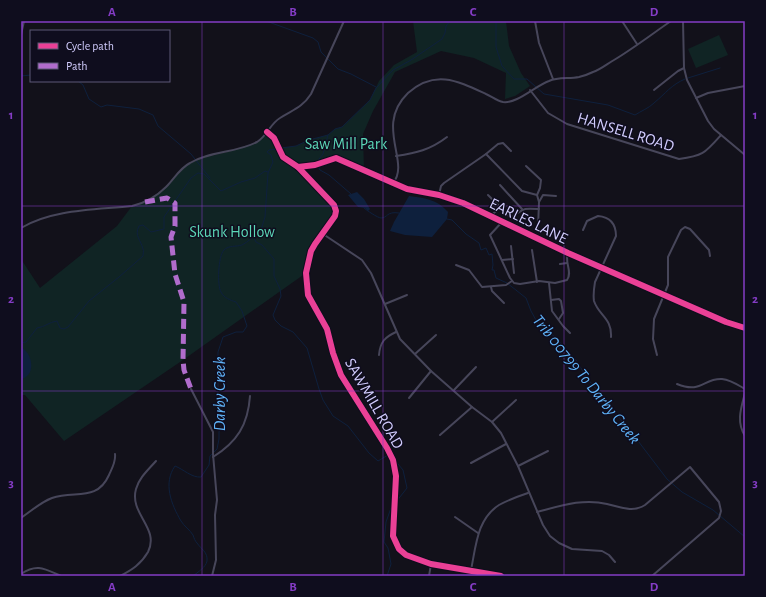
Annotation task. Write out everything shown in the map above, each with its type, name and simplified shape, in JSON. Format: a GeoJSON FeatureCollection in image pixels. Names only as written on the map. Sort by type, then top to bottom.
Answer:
{"type":"FeatureCollection","features":[{"type":"Feature","properties":{"kind":"street"},"geometry":{"type":"LineString","coordinates":[[21,35],[24,21]]}},
{"type":"Feature","properties":{"kind":"street"},"geometry":{"type":"LineString","coordinates":[[21,228],[30,223],[65,213],[141,204],[166,187],[190,162],[232,151],[255,143],[267,132],[275,121],[301,106],[308,98],[344,21]]}},
{"type":"Feature","properties":{"kind":"street"},"geometry":{"type":"LineString","coordinates":[[535,21],[538,43],[554,79]]}},
{"type":"Feature","properties":{"kind":"street"},"geometry":{"type":"LineString","coordinates":[[622,21],[637,44]]}},
{"type":"Feature","properties":{"kind":"street"},"geometry":{"type":"LineString","coordinates":[[393,183],[399,175],[392,134],[393,118],[399,104],[408,94],[426,81],[445,79],[465,84],[503,102],[516,100],[530,90],[554,79],[579,77],[594,72],[672,21]]}},
{"type":"Feature","properties":{"kind":"street"},"geometry":{"type":"LineString","coordinates":[[683,21],[684,68],[687,79],[708,121],[720,135],[745,155]]}},
{"type":"Feature","properties":{"kind":"street"},"geometry":{"type":"LineString","coordinates":[[654,90],[678,70],[684,68]]}},
{"type":"Feature","properties":{"kind":"street"},"geometry":{"type":"LineString","coordinates":[[696,98],[708,93],[745,86]]}},
{"type":"Feature","properties":{"kind":"street","name":"HANSELL ROAD"},"geometry":{"type":"LineString","coordinates":[[530,90],[548,113],[567,124],[679,159],[692,157],[705,152],[720,135]]}},
{"type":"Feature","properties":{"kind":"street","name":"SAWMILL ROAD"},"geometry":{"type":"LineString","coordinates":[[267,132],[276,142],[283,157],[298,167],[334,205],[336,211],[335,216],[311,251],[306,273],[308,295],[328,329],[332,353],[341,375],[393,460],[396,476],[394,540],[399,549],[406,556],[431,564],[501,576]]}},
{"type":"Feature","properties":{"kind":"street"},"geometry":{"type":"LineString","coordinates":[[396,156],[420,152],[428,149],[447,137]]}},
{"type":"Feature","properties":{"kind":"street"},"geometry":{"type":"LineString","coordinates":[[439,195],[444,183],[498,144],[502,143],[511,151]]}},
{"type":"Feature","properties":{"kind":"street"},"geometry":{"type":"LineString","coordinates":[[486,154],[522,191],[537,195]]}},
{"type":"Feature","properties":{"kind":"street","name":"EARLES LANE"},"geometry":{"type":"LineString","coordinates":[[298,167],[315,165],[336,158],[407,189],[439,195],[463,203],[568,253],[726,322],[745,328]]}},
{"type":"Feature","properties":{"kind":"street"},"geometry":{"type":"LineString","coordinates":[[526,166],[541,180],[537,195],[539,202],[538,228]]}},
{"type":"Feature","properties":{"kind":"street"},"geometry":{"type":"LineString","coordinates":[[500,185],[522,209]]}},
{"type":"Feature","properties":{"kind":"street"},"geometry":{"type":"LineString","coordinates":[[488,195],[508,216],[512,217],[522,209],[539,208]]}},
{"type":"Feature","properties":{"kind":"street"},"geometry":{"type":"LineString","coordinates":[[539,202],[543,195],[556,196]]}},
{"type":"Feature","properties":{"kind":"street"},"geometry":{"type":"LineString","coordinates":[[491,216],[500,207]]}},
{"type":"Feature","properties":{"kind":"street"},"geometry":{"type":"LineString","coordinates":[[583,230],[587,221],[598,216],[609,219],[615,227],[616,236],[595,282],[594,297],[595,303],[610,324],[611,337]]}},
{"type":"Feature","properties":{"kind":"street"},"geometry":{"type":"LineString","coordinates":[[502,222],[490,235],[512,281],[515,283],[555,283],[568,280],[569,274],[566,258],[568,253]]}},
{"type":"Feature","properties":{"kind":"street"},"geometry":{"type":"LineString","coordinates":[[657,355],[653,338],[653,323],[655,314],[668,284],[668,257],[681,230],[685,228],[690,229],[709,250],[710,256]]}},
{"type":"Feature","properties":{"kind":"street"},"geometry":{"type":"LineString","coordinates":[[323,234],[362,260],[371,273],[400,339],[431,371],[492,422],[501,433],[518,466],[537,512],[548,532],[559,543],[572,549],[602,551],[609,555],[614,562]]}},
{"type":"Feature","properties":{"kind":"street"},"geometry":{"type":"LineString","coordinates":[[511,246],[514,273]]}},
{"type":"Feature","properties":{"kind":"street"},"geometry":{"type":"LineString","coordinates":[[532,250],[537,282]]}},
{"type":"Feature","properties":{"kind":"street"},"geometry":{"type":"LineString","coordinates":[[502,260],[513,259]]}},
{"type":"Feature","properties":{"kind":"street"},"geometry":{"type":"LineString","coordinates":[[560,264],[567,263]]}},
{"type":"Feature","properties":{"kind":"street"},"geometry":{"type":"LineString","coordinates":[[456,265],[469,270],[480,286],[491,287],[506,285],[512,281]]}},
{"type":"Feature","properties":{"kind":"street"},"geometry":{"type":"LineString","coordinates":[[549,283],[552,311],[570,333]]}},
{"type":"Feature","properties":{"kind":"street"},"geometry":{"type":"LineString","coordinates":[[491,287],[492,291],[504,303]]}},
{"type":"Feature","properties":{"kind":"street"},"geometry":{"type":"LineString","coordinates":[[385,304],[407,295]]}},
{"type":"Feature","properties":{"kind":"street"},"geometry":{"type":"LineString","coordinates":[[551,300],[559,299],[561,301],[563,313],[559,319]]}},
{"type":"Feature","properties":{"kind":"street"},"geometry":{"type":"LineString","coordinates":[[379,354],[382,341],[387,336],[396,332]]}},
{"type":"Feature","properties":{"kind":"street"},"geometry":{"type":"LineString","coordinates":[[415,354],[436,334]]}},
{"type":"Feature","properties":{"kind":"street"},"geometry":{"type":"LineString","coordinates":[[454,390],[476,367]]}},
{"type":"Feature","properties":{"kind":"street"},"geometry":{"type":"LineString","coordinates":[[409,398],[431,371]]}},
{"type":"Feature","properties":{"kind":"street"},"geometry":{"type":"LineString","coordinates":[[677,384],[692,388],[699,387],[713,380],[721,379],[731,381],[745,389]]}},
{"type":"Feature","properties":{"kind":"street"},"geometry":{"type":"LineString","coordinates":[[191,389],[213,432],[212,446],[218,500],[215,514],[216,560],[212,576]]}},
{"type":"Feature","properties":{"kind":"street"},"geometry":{"type":"LineString","coordinates":[[745,393],[739,421],[740,428],[745,436]]}},
{"type":"Feature","properties":{"kind":"street"},"geometry":{"type":"LineString","coordinates":[[213,456],[224,450],[241,430],[249,410],[250,396]]}},
{"type":"Feature","properties":{"kind":"street"},"geometry":{"type":"LineString","coordinates":[[492,422],[516,400]]}},
{"type":"Feature","properties":{"kind":"street"},"geometry":{"type":"LineString","coordinates":[[440,435],[472,406]]}},
{"type":"Feature","properties":{"kind":"street"},"geometry":{"type":"LineString","coordinates":[[471,463],[506,444]]}},
{"type":"Feature","properties":{"kind":"street"},"geometry":{"type":"LineString","coordinates":[[518,466],[548,451]]}},
{"type":"Feature","properties":{"kind":"street"},"geometry":{"type":"LineString","coordinates":[[21,518],[50,499],[59,496],[89,493],[99,489],[106,481],[115,461],[115,454]]}},
{"type":"Feature","properties":{"kind":"street"},"geometry":{"type":"LineString","coordinates":[[120,576],[140,563],[146,556],[151,544],[151,534],[138,511],[135,496],[139,482],[156,461]]}},
{"type":"Feature","properties":{"kind":"street"},"geometry":{"type":"LineString","coordinates":[[537,512],[578,502],[602,503],[627,509],[639,508],[645,505],[690,467],[718,502],[721,511],[719,518],[652,576]]}},
{"type":"Feature","properties":{"kind":"street"},"geometry":{"type":"LineString","coordinates":[[471,570],[478,533],[485,519],[493,509],[528,492]]}},
{"type":"Feature","properties":{"kind":"street"},"geometry":{"type":"LineString","coordinates":[[455,518],[478,533]]}},
{"type":"Feature","properties":{"kind":"street"},"geometry":{"type":"LineString","coordinates":[[428,576],[431,564]]}},
{"type":"Feature","properties":{"kind":"street"},"geometry":{"type":"LineString","coordinates":[[21,574],[33,567],[42,568],[61,576]]}},
{"type":"Feature","properties":{"kind":"green space","name":"Skunk Hollow"},"geometry":{"type":"Polygon","coordinates":[[[413,21],[506,21],[509,46],[521,73],[530,86],[515,96],[505,99],[506,73],[474,58],[441,51],[395,72],[373,111],[363,134],[364,170],[336,158],[323,163],[298,167],[334,205],[336,211],[335,216],[311,251],[306,273],[183,360],[64,441],[25,395],[21,395],[21,259],[40,288],[117,226],[132,206],[145,202],[166,187],[187,165],[199,159],[255,143],[267,132],[277,138],[280,148],[296,146],[309,140],[328,135],[335,129],[342,127],[370,100],[379,81],[394,65],[417,52],[413,21]]]}},
{"type":"Feature","properties":{"kind":"green space"},"geometry":{"type":"Polygon","coordinates":[[[719,35],[728,55],[696,68],[688,49],[719,35]]]}},
{"type":"Feature","properties":{"kind":"water"},"geometry":{"type":"Polygon","coordinates":[[[357,192],[364,199],[370,209],[368,211],[365,208],[358,207],[348,195],[357,192]]]}},
{"type":"Feature","properties":{"kind":"water"},"geometry":{"type":"Polygon","coordinates":[[[409,196],[435,202],[448,212],[447,219],[432,237],[405,235],[390,231],[409,196]]]}},
{"type":"Feature","properties":{"kind":"water"},"geometry":{"type":"Polygon","coordinates":[[[22,348],[29,355],[31,369],[26,377],[21,379],[21,349],[22,348]]]}},
{"type":"Feature","properties":{"kind":"waterway"},"geometry":{"type":"LineString","coordinates":[[266,21],[313,38],[318,42],[321,52],[338,69],[376,87]]}},
{"type":"Feature","properties":{"kind":"waterway","name":"Darby Creek"},"geometry":{"type":"LineString","coordinates":[[281,148],[296,146],[309,140],[328,135],[335,129],[342,127],[370,100],[376,88],[393,70],[442,39],[446,26],[450,21]]}},
{"type":"Feature","properties":{"kind":"waterway"},"geometry":{"type":"LineString","coordinates":[[496,21],[496,47],[502,66],[514,79],[527,79],[544,94],[608,105],[635,115],[650,106],[672,87],[685,79]]}},
{"type":"Feature","properties":{"kind":"waterway"},"geometry":{"type":"LineString","coordinates":[[688,78],[720,68]]}},
{"type":"Feature","properties":{"kind":"waterway"},"geometry":{"type":"LineString","coordinates":[[21,76],[30,75]]}},
{"type":"Feature","properties":{"kind":"waterway"},"geometry":{"type":"LineString","coordinates":[[79,82],[83,85],[89,99],[101,107],[107,105],[139,109],[153,115],[158,126],[191,154],[210,178]]}},
{"type":"Feature","properties":{"kind":"waterway","name":"Trib 00799 To Darby Creek"},"geometry":{"type":"LineString","coordinates":[[328,135],[323,154],[316,163],[320,170],[329,175],[351,194]]}},
{"type":"Feature","properties":{"kind":"waterway","name":"Darby Creek"},"geometry":{"type":"LineString","coordinates":[[214,452],[217,449],[222,422],[218,404],[218,352],[223,337],[236,332],[243,332],[247,326],[242,311],[236,302],[229,300],[221,292],[219,278],[220,258],[226,248],[242,245],[260,233],[265,217],[268,173],[273,162],[271,155],[267,152],[269,150],[277,149]]}},
{"type":"Feature","properties":{"kind":"waterway"},"geometry":{"type":"LineString","coordinates":[[21,343],[26,342],[37,328],[52,322],[57,321],[60,328],[64,329],[68,327],[89,301],[143,256],[143,250],[137,233],[139,226],[143,225],[151,232],[164,229],[164,217],[191,178],[198,173],[204,174],[221,191],[241,182],[255,178],[265,171],[268,172]]}},
{"type":"Feature","properties":{"kind":"waterway","name":"Trib 00799 To Darby Creek"},"geometry":{"type":"LineString","coordinates":[[364,208],[381,218],[392,213],[399,213]]}},
{"type":"Feature","properties":{"kind":"waterway","name":"Trib 00799 To Darby Creek"},"geometry":{"type":"LineString","coordinates":[[447,219],[452,220],[466,234],[479,243],[481,250],[486,248],[489,255],[492,254],[492,270],[494,270],[496,278],[507,283],[526,298],[537,322],[556,338],[576,360],[587,378],[630,431]]}},
{"type":"Feature","properties":{"kind":"waterway"},"geometry":{"type":"LineString","coordinates":[[253,236],[256,242],[262,245],[274,259],[274,276],[280,289],[281,296],[273,315],[275,320],[281,326],[293,332],[307,348],[323,400],[333,416],[348,426],[369,453],[378,461],[388,455],[390,456]]}},
{"type":"Feature","properties":{"kind":"waterway","name":"Trib 00799 To Darby Creek"},"geometry":{"type":"LineString","coordinates":[[632,433],[667,479],[682,492],[713,510],[745,537]]}},
{"type":"Feature","properties":{"kind":"waterway","name":"Darby Creek"},"geometry":{"type":"LineString","coordinates":[[193,576],[202,569],[207,561],[207,558],[192,533],[182,523],[174,508],[170,494],[169,479],[175,466],[191,475],[201,477],[209,465],[210,456],[212,454]]}},
{"type":"Feature","properties":{"kind":"waterway"},"geometry":{"type":"LineString","coordinates":[[393,458],[403,470],[407,488],[396,502]]}},
{"type":"Feature","properties":{"kind":"waterway"},"geometry":{"type":"LineString","coordinates":[[387,576],[391,564],[388,548],[384,542],[386,522],[391,508],[394,505]]}},
{"type":"Feature","properties":{"kind":"marked path"},"geometry":{"type":"LineString","coordinates":[[145,202],[167,198],[175,203],[175,226],[171,237],[175,274],[184,302],[184,370],[191,389]]}},
{"type":"Feature","properties":{"kind":"cycle path"},"geometry":{"type":"LineString","coordinates":[[267,132],[274,138],[283,157],[298,167],[334,205],[336,211],[335,216],[311,251],[306,273],[308,295],[327,329],[333,353],[341,375],[393,460],[396,476],[393,536],[399,549],[406,555],[431,564],[501,576]]}},
{"type":"Feature","properties":{"kind":"cycle path"},"geometry":{"type":"LineString","coordinates":[[298,167],[315,165],[336,158],[407,189],[439,195],[463,203],[568,253],[726,322],[745,328]]}},
{"type":"Feature","properties":{"kind":"park label","name":"Saw Mill Park"},"geometry":{"type":"Point","coordinates":[346,143]}}]}
